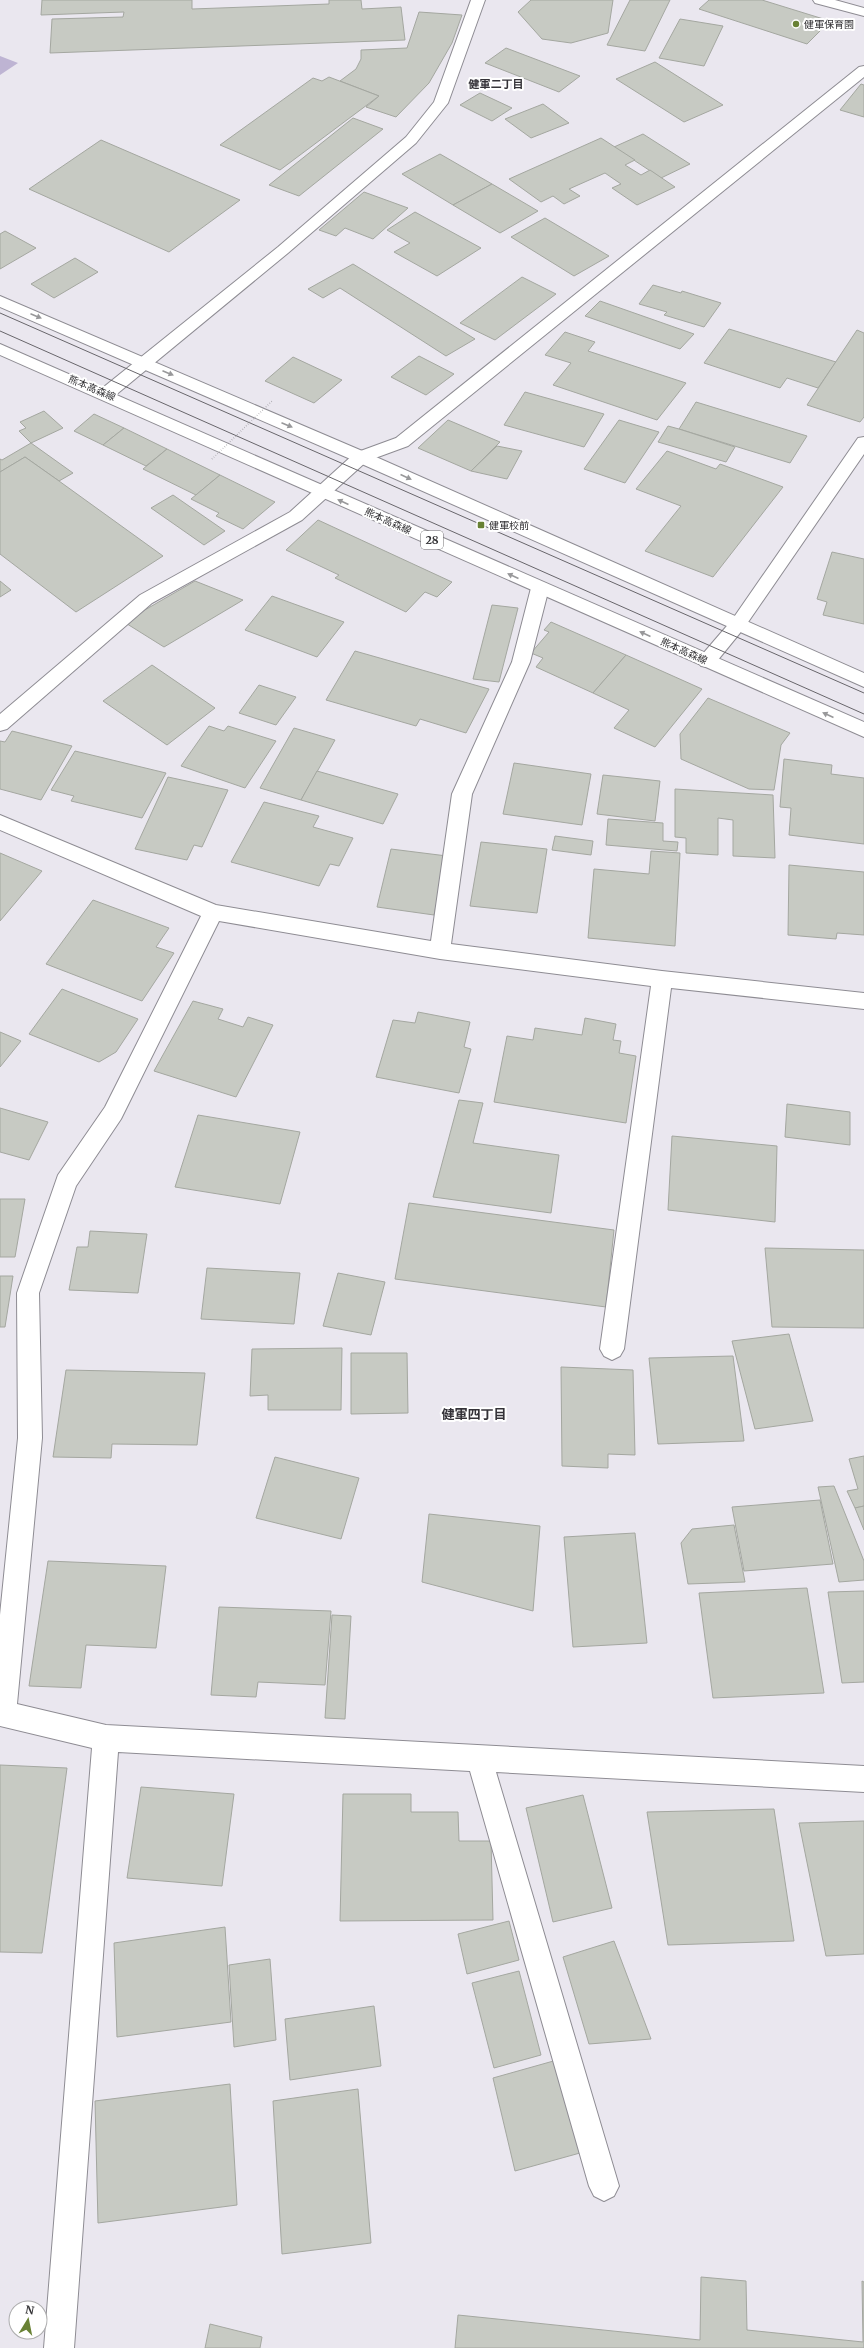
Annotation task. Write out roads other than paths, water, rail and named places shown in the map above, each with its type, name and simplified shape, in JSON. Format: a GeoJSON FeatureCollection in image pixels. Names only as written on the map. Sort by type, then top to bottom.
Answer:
{"type":"FeatureCollection","features":[{"type":"Feature","properties":{"kind":"street"},"geometry":{"type":"LineString","coordinates":[[106,394],[283,250],[411,140],[441,103],[478,0]]}},
{"type":"Feature","properties":{"kind":"street"},"geometry":{"type":"LineString","coordinates":[[820,0],[864,12]]}},
{"type":"Feature","properties":{"kind":"street"},"geometry":{"type":"LineString","coordinates":[[0,724],[146,599],[296,516],[361,457],[402,442],[864,70]]}},
{"type":"Feature","properties":{"kind":"street"},"geometry":{"type":"LineString","coordinates":[[0,301],[361,457],[864,680]]}},
{"type":"Feature","properties":{"kind":"street","name":"熊本高森線"},"geometry":{"type":"LineString","coordinates":[[0,349],[106,394],[323,493],[864,730]]}},
{"type":"Feature","properties":{"kind":"street"},"geometry":{"type":"LineString","coordinates":[[707,661],[738,624],[862,447]]}},
{"type":"Feature","properties":{"kind":"street"},"geometry":{"type":"LineString","coordinates":[[440,951],[462,794],[521,662],[540,588]]}},
{"type":"Feature","properties":{"kind":"street"},"geometry":{"type":"LineString","coordinates":[[0,822],[213,912],[440,951],[662,979],[864,1001]]}},
{"type":"Feature","properties":{"kind":"street"},"geometry":{"type":"LineString","coordinates":[[213,912],[113,1113],[66,1182],[28,1292],[30,1438],[2,1713],[106,1738],[864,1779]]}},
{"type":"Feature","properties":{"kind":"street"},"geometry":{"type":"LineString","coordinates":[[612,1349],[662,979]]}},
{"type":"Feature","properties":{"kind":"street"},"geometry":{"type":"LineString","coordinates":[[59,2348],[106,1738]]}},
{"type":"Feature","properties":{"kind":"street"},"geometry":{"type":"LineString","coordinates":[[480,1758],[604,2186]]}},
{"type":"Feature","properties":{"kind":"tram line"},"geometry":{"type":"LineString","coordinates":[[0,313],[864,693]]}},
{"type":"Feature","properties":{"kind":"tram line"},"geometry":{"type":"LineString","coordinates":[[0,331],[864,714]]}},
{"type":"Feature","properties":{"kind":"place","name":"健軍保育園"},"geometry":{"type":"Point","coordinates":[796,24]}},
{"type":"Feature","properties":{"kind":"place","name":"健軍校前"},"geometry":{"type":"Point","coordinates":[481,525]}},
{"type":"Feature","properties":{"kind":"district","name":"健軍二丁目"},"geometry":{"type":"Point","coordinates":[496,84]}},
{"type":"Feature","properties":{"kind":"district","name":"健軍四丁目"},"geometry":{"type":"Point","coordinates":[474,1414]}}]}
